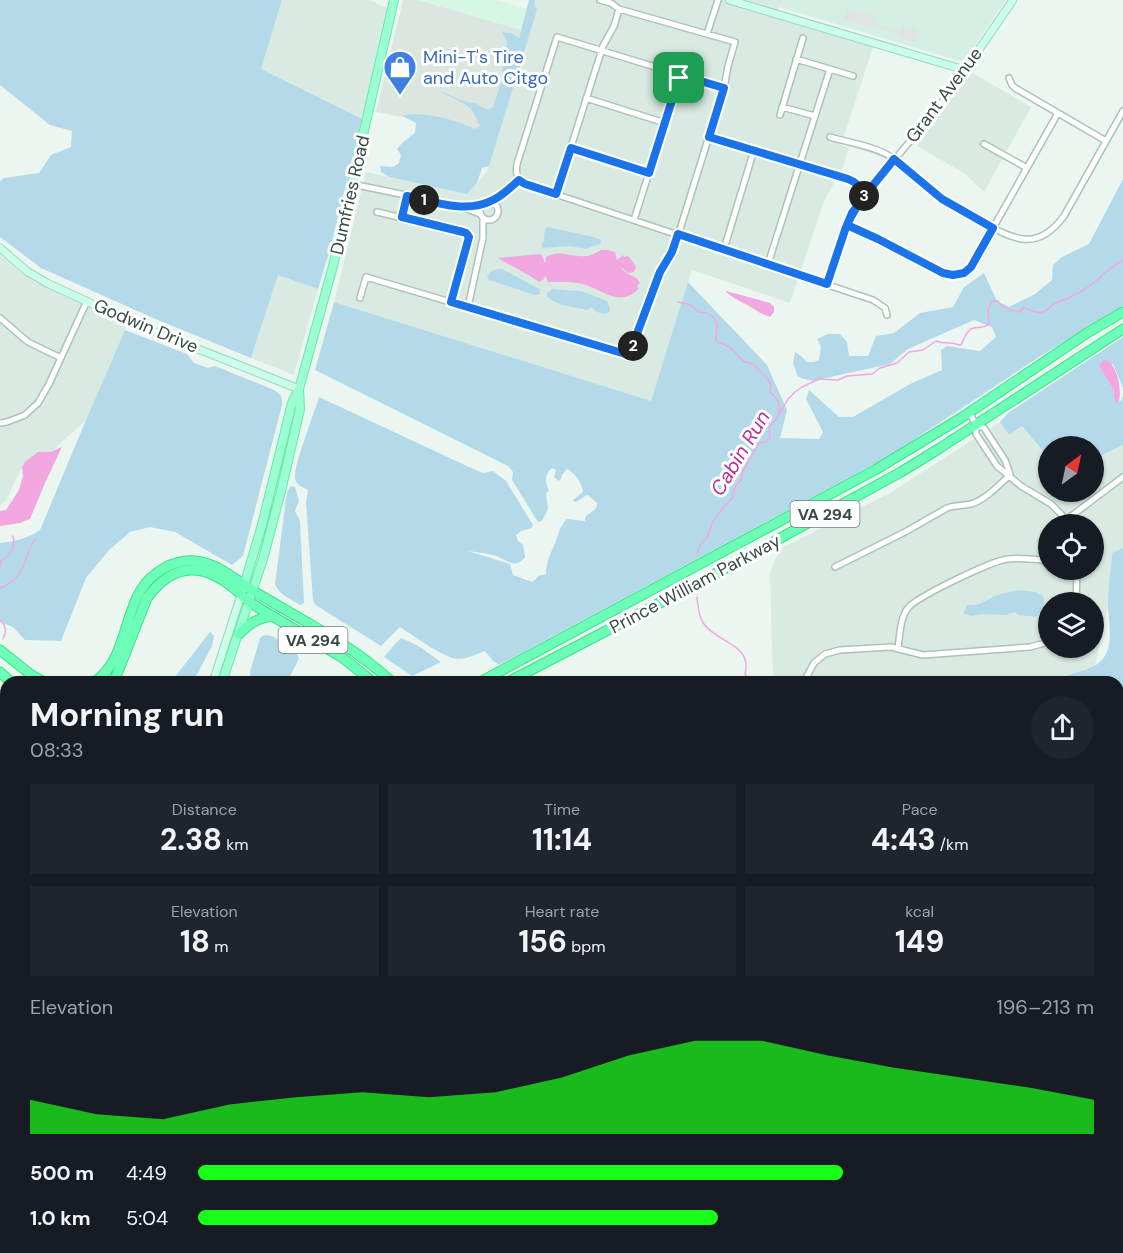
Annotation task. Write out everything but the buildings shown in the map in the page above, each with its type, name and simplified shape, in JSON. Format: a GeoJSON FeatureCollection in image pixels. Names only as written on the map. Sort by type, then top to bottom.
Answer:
{"type":"FeatureCollection","features":[{"type":"Feature","properties":{"kind":"highway","name":"Prince William Parkway"},"geometry":{"type":"LineString","coordinates":[[539,652],[875,470],[1123,312]]}},
{"type":"Feature","properties":{"kind":"highway","name":"Prince William Parkway"},"geometry":{"type":"LineString","coordinates":[[520,676],[911,466],[1123,329]]}},
{"type":"Feature","properties":{"kind":"highway"},"geometry":{"type":"LineString","coordinates":[[101,676],[113,662],[141,590],[149,579],[166,567],[184,561],[204,562],[217,567],[248,587]]}},
{"type":"Feature","properties":{"kind":"highway"},"geometry":{"type":"LineString","coordinates":[[116,676],[142,609],[153,589],[162,580],[182,571],[203,571],[222,580],[241,595]]}},
{"type":"Feature","properties":{"kind":"highway","name":"VA 294"},"geometry":{"type":"LineString","coordinates":[[248,587],[344,644],[386,676]]}},
{"type":"Feature","properties":{"kind":"highway","name":"VA 294"},"geometry":{"type":"LineString","coordinates":[[241,595],[343,658],[366,676]]}},
{"type":"Feature","properties":{"kind":"highway"},"geometry":{"type":"LineString","coordinates":[[238,634],[255,620],[272,616]]}},
{"type":"Feature","properties":{"kind":"highway"},"geometry":{"type":"LineString","coordinates":[[0,651],[27,676]]}},
{"type":"Feature","properties":{"kind":"highway"},"geometry":{"type":"LineString","coordinates":[[0,651],[34,676]]}},
{"type":"Feature","properties":{"kind":"highway"},"geometry":{"type":"LineString","coordinates":[[503,676],[528,663],[539,652]]}},
{"type":"Feature","properties":{"kind":"highway","name":"VA 294"},"geometry":{"type":"LineString","coordinates":[[492,676],[539,652]]}},
{"type":"Feature","properties":{"kind":"main road","name":"Dumfries Road"},"geometry":{"type":"LineString","coordinates":[[224,676],[249,602],[248,587],[262,525],[292,403],[299,389],[333,266],[394,0]]}},
{"type":"Feature","properties":{"kind":"main road","name":"Dumfries Road"},"geometry":{"type":"LineString","coordinates":[[241,595],[248,587]]}},
{"type":"Feature","properties":{"kind":"street"},"geometry":{"type":"LineString","coordinates":[[360,298],[366,277],[629,355],[660,272],[672,252],[724,88],[735,42],[619,9],[611,3],[600,0]]}},
{"type":"Feature","properties":{"kind":"street"},"geometry":{"type":"LineString","coordinates":[[707,34],[718,0]]}},
{"type":"Feature","properties":{"kind":"street"},"geometry":{"type":"LineString","coordinates":[[729,0],[965,70]]}},
{"type":"Feature","properties":{"kind":"street","name":"Grant Avenue"},"geometry":{"type":"LineString","coordinates":[[827,284],[852,213],[935,111],[1013,0]]}},
{"type":"Feature","properties":{"kind":"street"},"geometry":{"type":"LineString","coordinates":[[556,194],[601,51],[614,26],[619,9]]}},
{"type":"Feature","properties":{"kind":"street"},"geometry":{"type":"LineString","coordinates":[[724,88],[557,37],[517,164],[516,171],[519,180],[525,184],[878,302],[885,308],[887,315]]}},
{"type":"Feature","properties":{"kind":"street"},"geometry":{"type":"LineString","coordinates":[[780,116],[803,38]]}},
{"type":"Feature","properties":{"kind":"street"},"geometry":{"type":"LineString","coordinates":[[796,59],[853,76]]}},
{"type":"Feature","properties":{"kind":"street"},"geometry":{"type":"LineString","coordinates":[[768,264],[830,69]]}},
{"type":"Feature","properties":{"kind":"street"},"geometry":{"type":"LineString","coordinates":[[634,220],[680,75]]}},
{"type":"Feature","properties":{"kind":"street"},"geometry":{"type":"LineString","coordinates":[[1010,78],[1015,88],[1106,141]]}},
{"type":"Feature","properties":{"kind":"street"},"geometry":{"type":"LineString","coordinates":[[586,98],[665,123]]}},
{"type":"Feature","properties":{"kind":"street"},"geometry":{"type":"LineString","coordinates":[[782,107],[815,117]]}},
{"type":"Feature","properties":{"kind":"street"},"geometry":{"type":"LineString","coordinates":[[830,137],[880,151],[894,159],[942,199],[1006,236],[1031,239],[1052,230],[1064,216],[1123,111]]}},
{"type":"Feature","properties":{"kind":"street"},"geometry":{"type":"LineString","coordinates":[[847,225],[943,273],[953,275],[964,273],[971,267],[1058,113]]}},
{"type":"Feature","properties":{"kind":"street"},"geometry":{"type":"LineString","coordinates":[[709,137],[848,179],[867,193]]}},
{"type":"Feature","properties":{"kind":"street"},"geometry":{"type":"LineString","coordinates":[[984,144],[1027,168]]}},
{"type":"Feature","properties":{"kind":"street"},"geometry":{"type":"LineString","coordinates":[[571,148],[649,173]]}},
{"type":"Feature","properties":{"kind":"street"},"geometry":{"type":"LineString","coordinates":[[724,249],[754,150]]}},
{"type":"Feature","properties":{"kind":"street"},"geometry":{"type":"LineString","coordinates":[[352,184],[459,206],[481,205],[490,202],[519,180]]}},
{"type":"Feature","properties":{"kind":"street"},"geometry":{"type":"LineString","coordinates":[[468,307],[483,238],[498,213],[497,207],[503,194]]}},
{"type":"Feature","properties":{"kind":"street"},"geometry":{"type":"LineString","coordinates":[[402,217],[407,196]]}},
{"type":"Feature","properties":{"kind":"street"},"geometry":{"type":"LineString","coordinates":[[490,202],[497,207]]}},
{"type":"Feature","properties":{"kind":"street"},"geometry":{"type":"LineString","coordinates":[[481,205],[483,238]]}},
{"type":"Feature","properties":{"kind":"street"},"geometry":{"type":"LineString","coordinates":[[459,206],[492,220]]}},
{"type":"Feature","properties":{"kind":"street"},"geometry":{"type":"LineString","coordinates":[[377,212],[468,235],[469,240],[451,302]]}},
{"type":"Feature","properties":{"kind":"street","name":"Godwin Drive"},"geometry":{"type":"LineString","coordinates":[[0,248],[17,264],[39,278],[87,301],[151,330],[299,389]]}},
{"type":"Feature","properties":{"kind":"street"},"geometry":{"type":"LineString","coordinates":[[0,423],[32,410],[44,394],[87,301]]}},
{"type":"Feature","properties":{"kind":"street"},"geometry":{"type":"LineString","coordinates":[[0,318],[28,342],[61,358]]}},
{"type":"Feature","properties":{"kind":"street"},"geometry":{"type":"LineString","coordinates":[[969,412],[976,424],[985,430],[1005,460],[1010,475]]}},
{"type":"Feature","properties":{"kind":"street"},"geometry":{"type":"LineString","coordinates":[[976,424],[976,434],[997,466],[1021,486],[1051,504],[1060,514]]}},
{"type":"Feature","properties":{"kind":"street"},"geometry":{"type":"LineString","coordinates":[[835,567],[947,508],[976,502],[1010,475]]}},
{"type":"Feature","properties":{"kind":"street"},"geometry":{"type":"LineString","coordinates":[[1077,514],[1123,477]]}},
{"type":"Feature","properties":{"kind":"street"},"geometry":{"type":"LineString","coordinates":[[898,648],[905,613],[909,606],[919,598],[1003,560],[1011,558],[1038,559]]}},
{"type":"Feature","properties":{"kind":"street"},"geometry":{"type":"LineString","coordinates":[[215,676],[241,595]]}},
{"type":"Feature","properties":{"kind":"street"},"geometry":{"type":"LineString","coordinates":[[807,676],[814,663],[825,654],[834,651],[884,647],[898,648],[923,655],[1038,645]]}},
{"type":"Feature","properties":{"kind":"shaded area"},"geometry":{"type":"Polygon","coordinates":[[[0,0],[282,0],[261,69],[362,119],[318,289],[278,275],[251,358],[153,318],[41,268],[0,237],[0,181],[4,178],[39,173],[51,155],[71,147],[72,131],[50,125],[0,85],[0,0]]]}},
{"type":"Feature","properties":{"kind":"shaded area"},"geometry":{"type":"Polygon","coordinates":[[[282,0],[369,0],[387,8],[362,119],[261,69],[282,0]]]}},
{"type":"Feature","properties":{"kind":"shaded area"},"geometry":{"type":"Polygon","coordinates":[[[403,0],[418,0],[521,30],[491,134],[376,112],[403,0]]]}},
{"type":"Feature","properties":{"kind":"shaded area"},"geometry":{"type":"Polygon","coordinates":[[[418,0],[497,0],[527,9],[521,30],[418,0]]]}},
{"type":"Feature","properties":{"kind":"shaded area"},"geometry":{"type":"Polygon","coordinates":[[[529,0],[535,0],[537,10],[489,166],[482,168],[477,183],[467,194],[389,177],[381,172],[380,166],[393,167],[399,163],[401,155],[397,149],[415,133],[416,123],[403,115],[440,117],[475,129],[480,126],[467,106],[440,91],[486,109],[493,107],[503,77],[505,62],[497,56],[505,56],[507,42],[502,32],[511,33],[519,38],[529,0]]]}},
{"type":"Feature","properties":{"kind":"shaded area"},"geometry":{"type":"Polygon","coordinates":[[[535,0],[783,0],[776,18],[873,47],[841,145],[849,148],[843,167],[824,201],[790,303],[692,270],[651,402],[334,302],[366,172],[467,194],[487,172],[535,0]]]}},
{"type":"Feature","properties":{"kind":"shaded area"},"geometry":{"type":"Polygon","coordinates":[[[783,0],[1006,0],[963,62],[779,7],[783,0]]]}},
{"type":"Feature","properties":{"kind":"shaded area"},"geometry":{"type":"Polygon","coordinates":[[[847,8],[876,17],[874,24],[901,32],[903,25],[919,29],[915,42],[897,37],[898,33],[874,26],[872,29],[843,20],[847,8]]]}},
{"type":"Feature","properties":{"kind":"shaded area"},"geometry":{"type":"Polygon","coordinates":[[[971,72],[1031,107],[984,192],[964,173],[917,146],[971,72]]]}},
{"type":"Feature","properties":{"kind":"shaded area"},"geometry":{"type":"Polygon","coordinates":[[[1123,179],[1123,306],[1039,357],[891,455],[499,665],[485,651],[465,658],[452,658],[436,651],[400,627],[381,646],[317,606],[313,601],[306,502],[308,490],[298,484],[295,472],[319,397],[483,473],[493,471],[506,481],[533,525],[532,528],[516,535],[518,541],[523,545],[525,557],[514,563],[493,555],[468,551],[510,564],[513,575],[532,582],[538,576],[546,574],[549,557],[560,529],[567,519],[585,521],[586,516],[597,506],[597,503],[588,495],[574,502],[573,500],[583,492],[578,479],[567,469],[558,481],[554,477],[556,470],[552,468],[546,478],[549,490],[546,494],[548,509],[542,521],[538,522],[512,480],[513,472],[508,466],[315,370],[334,302],[651,401],[688,282],[767,365],[787,410],[780,438],[819,439],[823,432],[806,399],[809,390],[839,417],[853,417],[910,384],[942,370],[941,350],[947,346],[980,351],[996,337],[992,327],[974,320],[908,349],[890,364],[812,381],[798,377],[793,363],[795,352],[807,362],[819,360],[821,347],[817,339],[828,334],[840,334],[847,342],[849,356],[868,356],[876,336],[894,333],[920,313],[953,307],[964,287],[984,273],[997,301],[1009,307],[1035,294],[1052,280],[1053,265],[1062,257],[1089,244],[1123,179]]]}},
{"type":"Feature","properties":{"kind":"shaded area"},"geometry":{"type":"Polygon","coordinates":[[[548,227],[594,237],[601,240],[600,244],[586,249],[569,246],[543,248],[541,246],[545,229],[548,227]]]}},
{"type":"Feature","properties":{"kind":"shaded area"},"geometry":{"type":"Polygon","coordinates":[[[601,250],[615,252],[617,260],[623,255],[628,256],[633,262],[636,267],[634,272],[628,273],[621,268],[639,281],[640,284],[637,287],[639,288],[633,294],[620,297],[582,284],[548,282],[545,275],[544,279],[539,282],[498,258],[540,254],[545,263],[546,257],[551,255],[587,256],[601,250]]]}},
{"type":"Feature","properties":{"kind":"shaded area"},"geometry":{"type":"Polygon","coordinates":[[[0,255],[32,280],[126,325],[86,420],[53,450],[23,465],[6,501],[0,505],[0,255]]]}},
{"type":"Feature","properties":{"kind":"shaded area"},"geometry":{"type":"Polygon","coordinates":[[[497,269],[502,269],[540,289],[540,294],[534,295],[489,280],[487,276],[497,269]]]}},
{"type":"Feature","properties":{"kind":"shaded area"},"geometry":{"type":"Polygon","coordinates":[[[278,274],[318,289],[294,375],[251,358],[278,274]]]}},
{"type":"Feature","properties":{"kind":"shaded area"},"geometry":{"type":"Polygon","coordinates":[[[552,289],[579,291],[607,301],[609,312],[605,314],[597,312],[591,307],[587,310],[565,306],[547,296],[552,289]]]}},
{"type":"Feature","properties":{"kind":"shaded area"},"geometry":{"type":"Polygon","coordinates":[[[726,291],[770,303],[774,307],[774,312],[770,317],[766,316],[726,291]]]}},
{"type":"Feature","properties":{"kind":"shaded area"},"geometry":{"type":"Polygon","coordinates":[[[125,330],[187,354],[194,363],[208,368],[215,366],[274,390],[281,396],[282,405],[243,556],[232,565],[175,532],[150,527],[130,532],[109,550],[86,578],[61,641],[25,640],[13,627],[0,622],[0,543],[21,539],[40,530],[125,330]]]}},
{"type":"Feature","properties":{"kind":"shaded area"},"geometry":{"type":"Polygon","coordinates":[[[1123,337],[1123,388],[1113,364],[1101,369],[1113,389],[1115,402],[1121,401],[1123,396],[1123,445],[1104,454],[1104,436],[1038,436],[1038,445],[1022,426],[1009,435],[1000,422],[1008,413],[1123,337]]]}},
{"type":"Feature","properties":{"kind":"shaded area"},"geometry":{"type":"Polygon","coordinates":[[[1106,360],[1114,368],[1118,380],[1120,393],[1118,403],[1115,402],[1113,389],[1099,366],[1106,360]]]}},
{"type":"Feature","properties":{"kind":"shaded area"},"geometry":{"type":"Polygon","coordinates":[[[1000,422],[1009,435],[1022,426],[1038,445],[1038,502],[1104,502],[1104,454],[1123,445],[1123,548],[1112,553],[1108,607],[1104,625],[1104,592],[1038,592],[1038,658],[1097,658],[1095,665],[1065,676],[773,676],[770,572],[780,549],[890,493],[1000,422]]]}},
{"type":"Feature","properties":{"kind":"shaded area"},"geometry":{"type":"Polygon","coordinates":[[[62,447],[30,519],[0,526],[0,511],[6,510],[19,490],[23,476],[22,467],[25,462],[38,452],[50,452],[62,447]]]}},
{"type":"Feature","properties":{"kind":"shaded area"},"geometry":{"type":"Polygon","coordinates":[[[291,486],[295,487],[299,501],[295,511],[300,521],[304,602],[300,605],[282,594],[275,584],[286,499],[291,486]]]}},
{"type":"Feature","properties":{"kind":"shaded area"},"geometry":{"type":"Polygon","coordinates":[[[1123,548],[1123,676],[1065,676],[1096,665],[1104,658],[1108,650],[1110,635],[1108,598],[1112,553],[1123,548]]]}},
{"type":"Feature","properties":{"kind":"shaded area"},"geometry":{"type":"Polygon","coordinates":[[[1018,590],[1036,592],[1038,594],[1038,615],[1019,615],[1015,612],[1005,615],[971,616],[963,613],[966,605],[977,605],[997,595],[1018,590]]]}},
{"type":"Feature","properties":{"kind":"shaded area"},"geometry":{"type":"Polygon","coordinates":[[[210,632],[214,636],[212,646],[196,676],[176,676],[210,632]]]}},
{"type":"Feature","properties":{"kind":"shaded area"},"geometry":{"type":"Polygon","coordinates":[[[262,636],[274,637],[297,654],[299,659],[290,676],[250,676],[262,636]]]}},
{"type":"Feature","properties":{"kind":"shaded area"},"geometry":{"type":"Polygon","coordinates":[[[401,638],[417,645],[441,662],[412,676],[384,657],[401,638]]]}},
{"type":"Feature","properties":{"kind":"waterway","name":"Cabin Run"},"geometry":{"type":"LineString","coordinates":[[697,554],[708,536],[712,523],[732,498],[735,487],[741,480],[743,471],[759,443],[767,441],[770,437],[769,427],[776,420],[788,399],[802,387],[819,379],[838,380],[847,376],[872,374],[880,368],[897,363],[909,352],[923,350],[936,341],[961,345],[969,330],[989,324],[988,308],[992,301],[998,301],[1005,308],[1014,311],[1020,312],[1024,307],[1035,312],[1044,311],[1088,287],[1123,260]]}},
{"type":"Feature","properties":{"kind":"waterway"},"geometry":{"type":"LineString","coordinates":[[678,302],[691,305],[699,312],[713,317],[717,324],[716,340],[730,347],[743,361],[753,364],[767,378],[771,384],[770,392],[779,404],[779,413]]}},
{"type":"Feature","properties":{"kind":"waterway"},"geometry":{"type":"LineString","coordinates":[[0,567],[1,561],[10,554],[13,547],[13,536]]}},
{"type":"Feature","properties":{"kind":"waterway"},"geometry":{"type":"LineString","coordinates":[[0,588],[21,572],[29,550],[36,539]]}},
{"type":"Feature","properties":{"kind":"waterway","name":"Cabin Run"},"geometry":{"type":"LineString","coordinates":[[697,597],[699,614],[704,624],[744,656],[746,676]]}},
{"type":"Feature","properties":{"kind":"waterway"},"geometry":{"type":"LineString","coordinates":[[0,619],[5,629],[3,639]]}},
{"type":"Feature","properties":{"kind":"place","name":"Mini-T's Tire and Auto Citgo"},"geometry":{"type":"Point","coordinates":[400,96]}},
{"type":"Feature","properties":{"kind":"route"},"geometry":{"type":"LineString","coordinates":[[679,78],[649,173],[571,148],[556,194],[519,180],[496,199],[477,206],[459,206],[407,196],[402,217],[463,232],[469,237],[451,302],[629,355],[660,272],[672,252],[678,234],[827,284],[845,230],[847,225],[852,213],[894,159],[942,199],[993,228],[968,270],[958,275],[943,273],[847,225],[852,213],[867,193],[854,182],[709,137],[724,88],[680,75],[679,78]]}}]}
